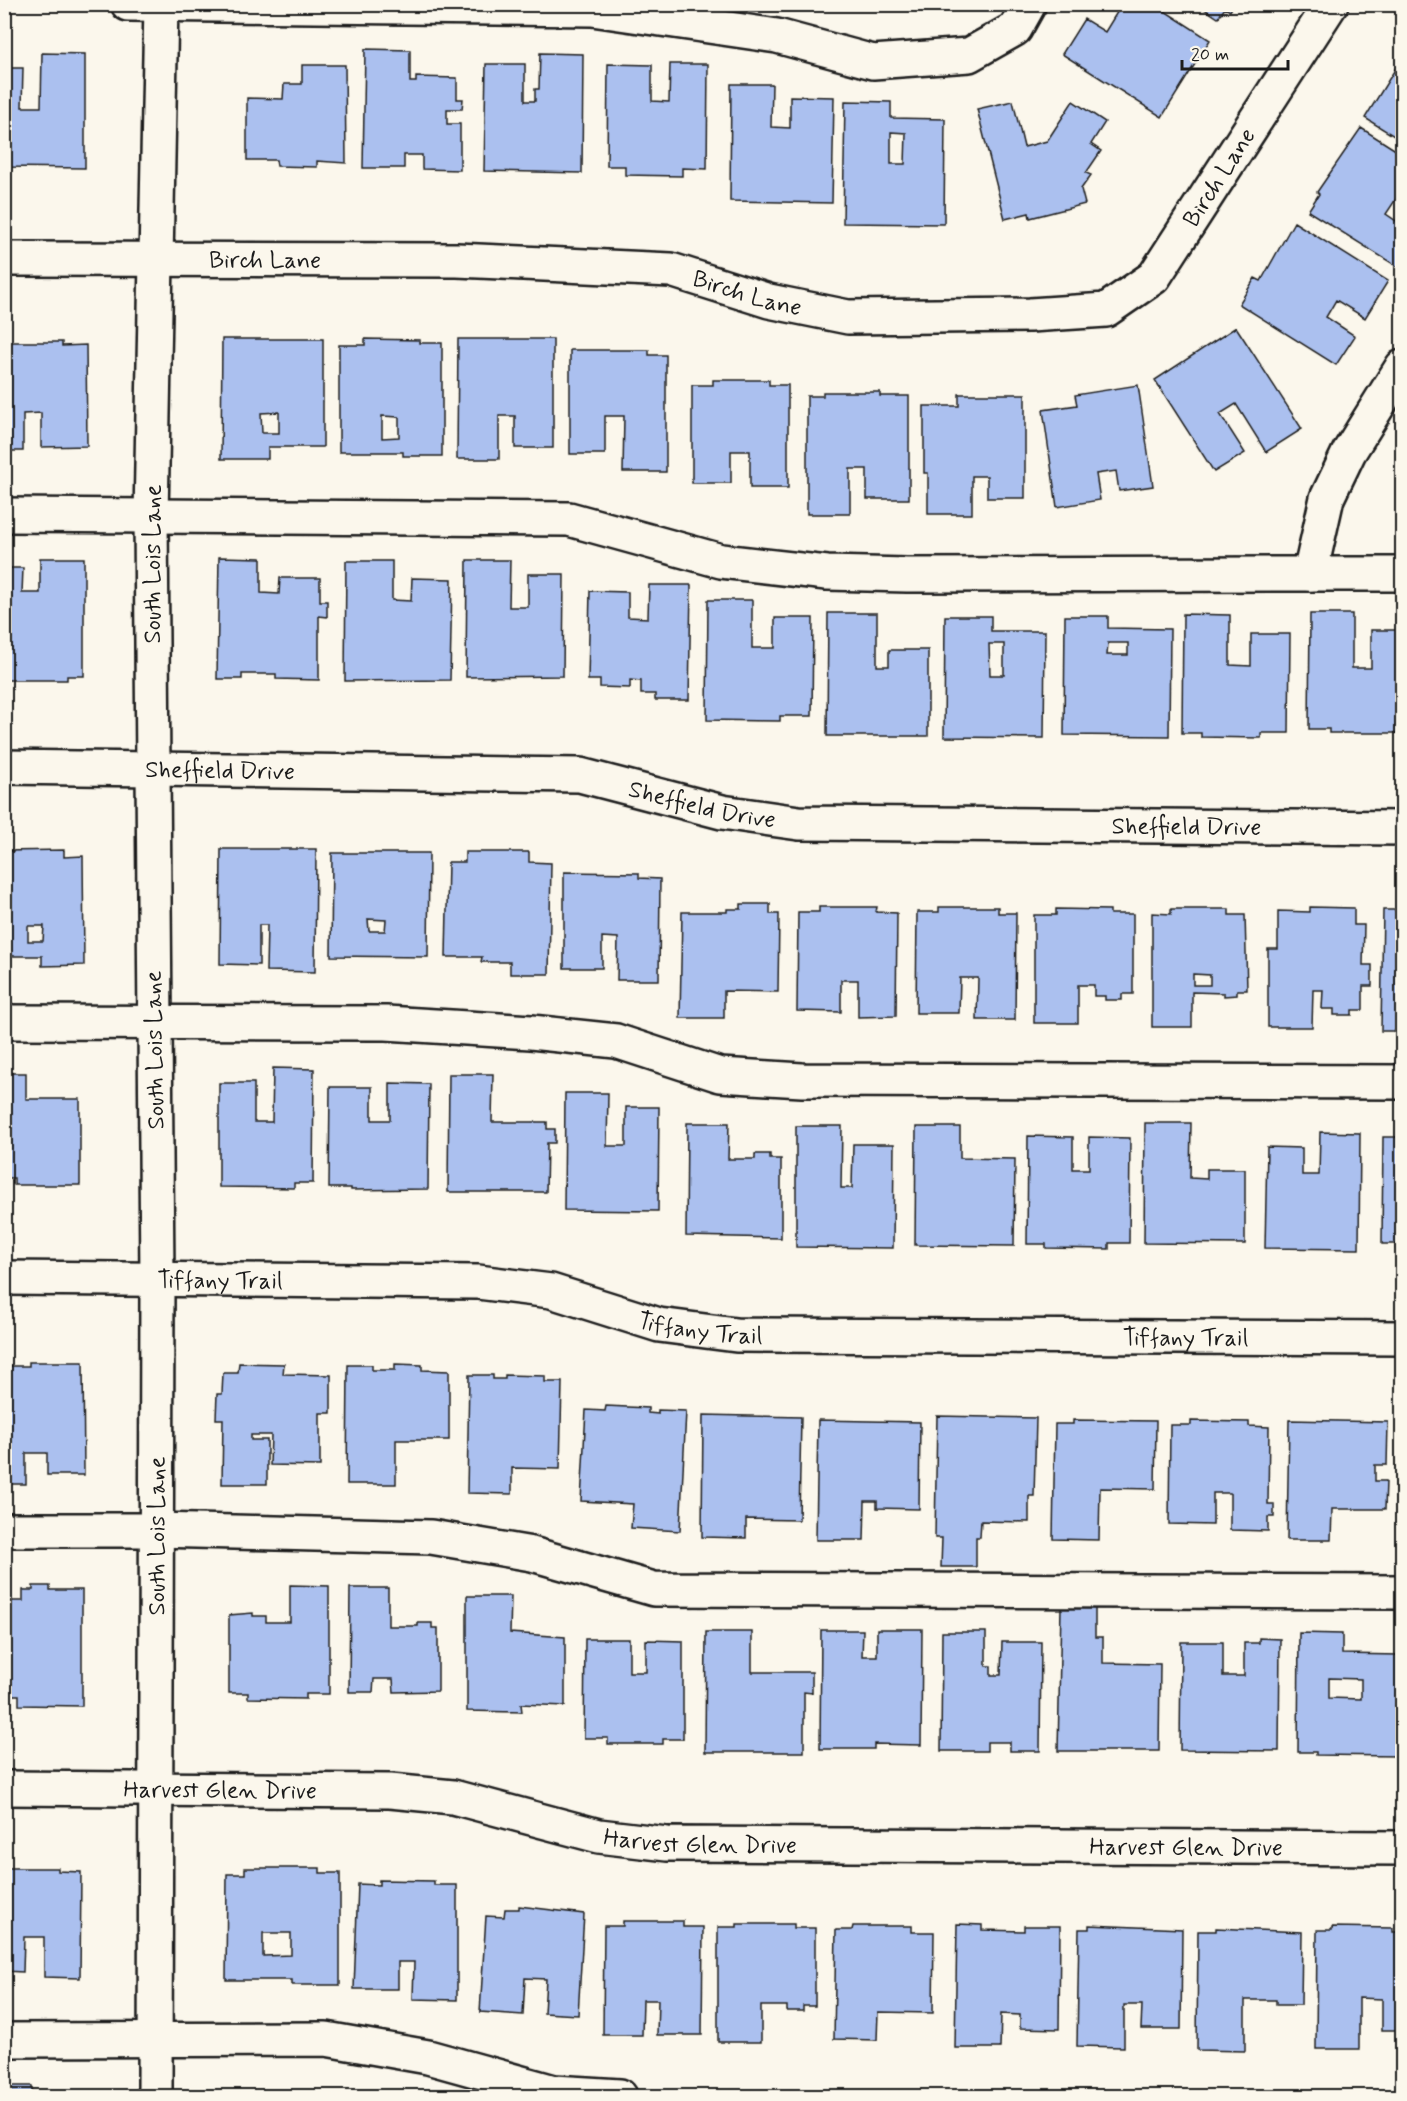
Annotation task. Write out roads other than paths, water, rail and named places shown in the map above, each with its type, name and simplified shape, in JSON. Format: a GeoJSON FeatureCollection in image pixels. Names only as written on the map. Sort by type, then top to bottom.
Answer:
{"type":"FeatureCollection","features":[{"type":"Feature","properties":{"kind":"street"},"geometry":{"type":"LineString","coordinates":[[128,4],[592,9],[777,36],[873,62],[969,55],[1015,29],[1029,4]]}},
{"type":"Feature","properties":{"kind":"street","name":"Birch Lane"},"geometry":{"type":"LineString","coordinates":[[4,259],[457,260],[671,270],[769,301],[848,317],[1030,315],[1106,310],[1154,277],[1331,4]]}},
{"type":"Feature","properties":{"kind":"street","name":"South Lois Lane"},"geometry":{"type":"LineString","coordinates":[[155,2097],[157,1279],[153,1023],[151,516],[161,5]]}},
{"type":"Feature","properties":{"kind":"street"},"geometry":{"type":"LineString","coordinates":[[1310,574],[1327,498],[1349,452],[1402,367]]}},
{"type":"Feature","properties":{"kind":"street"},"geometry":{"type":"LineString","coordinates":[[4,515],[569,519],[722,561],[827,573],[1402,574]]}},
{"type":"Feature","properties":{"kind":"street","name":"Sheffield Drive"},"geometry":{"type":"LineString","coordinates":[[4,767],[580,775],[722,812],[799,824],[1402,828]]}},
{"type":"Feature","properties":{"kind":"street"},"geometry":{"type":"LineString","coordinates":[[4,1022],[386,1023],[531,1032],[616,1041],[720,1075],[802,1080],[1402,1082]]}},
{"type":"Feature","properties":{"kind":"street","name":"Tiffany Trail"},"geometry":{"type":"LineString","coordinates":[[4,1278],[478,1282],[551,1291],[659,1325],[736,1335],[1402,1338]]}},
{"type":"Feature","properties":{"kind":"street"},"geometry":{"type":"LineString","coordinates":[[4,1530],[157,1530],[431,1537],[532,1554],[654,1589],[1402,1592]]}},
{"type":"Feature","properties":{"kind":"street","name":"Harvest Glen Drive"},"geometry":{"type":"LineString","coordinates":[[4,1788],[390,1791],[453,1797],[599,1836],[667,1844],[1402,1848]]}},
{"type":"Feature","properties":{"kind":"street"},"geometry":{"type":"LineString","coordinates":[[4,2040],[326,2039],[428,2057],[554,2092],[620,2097]]}}]}
